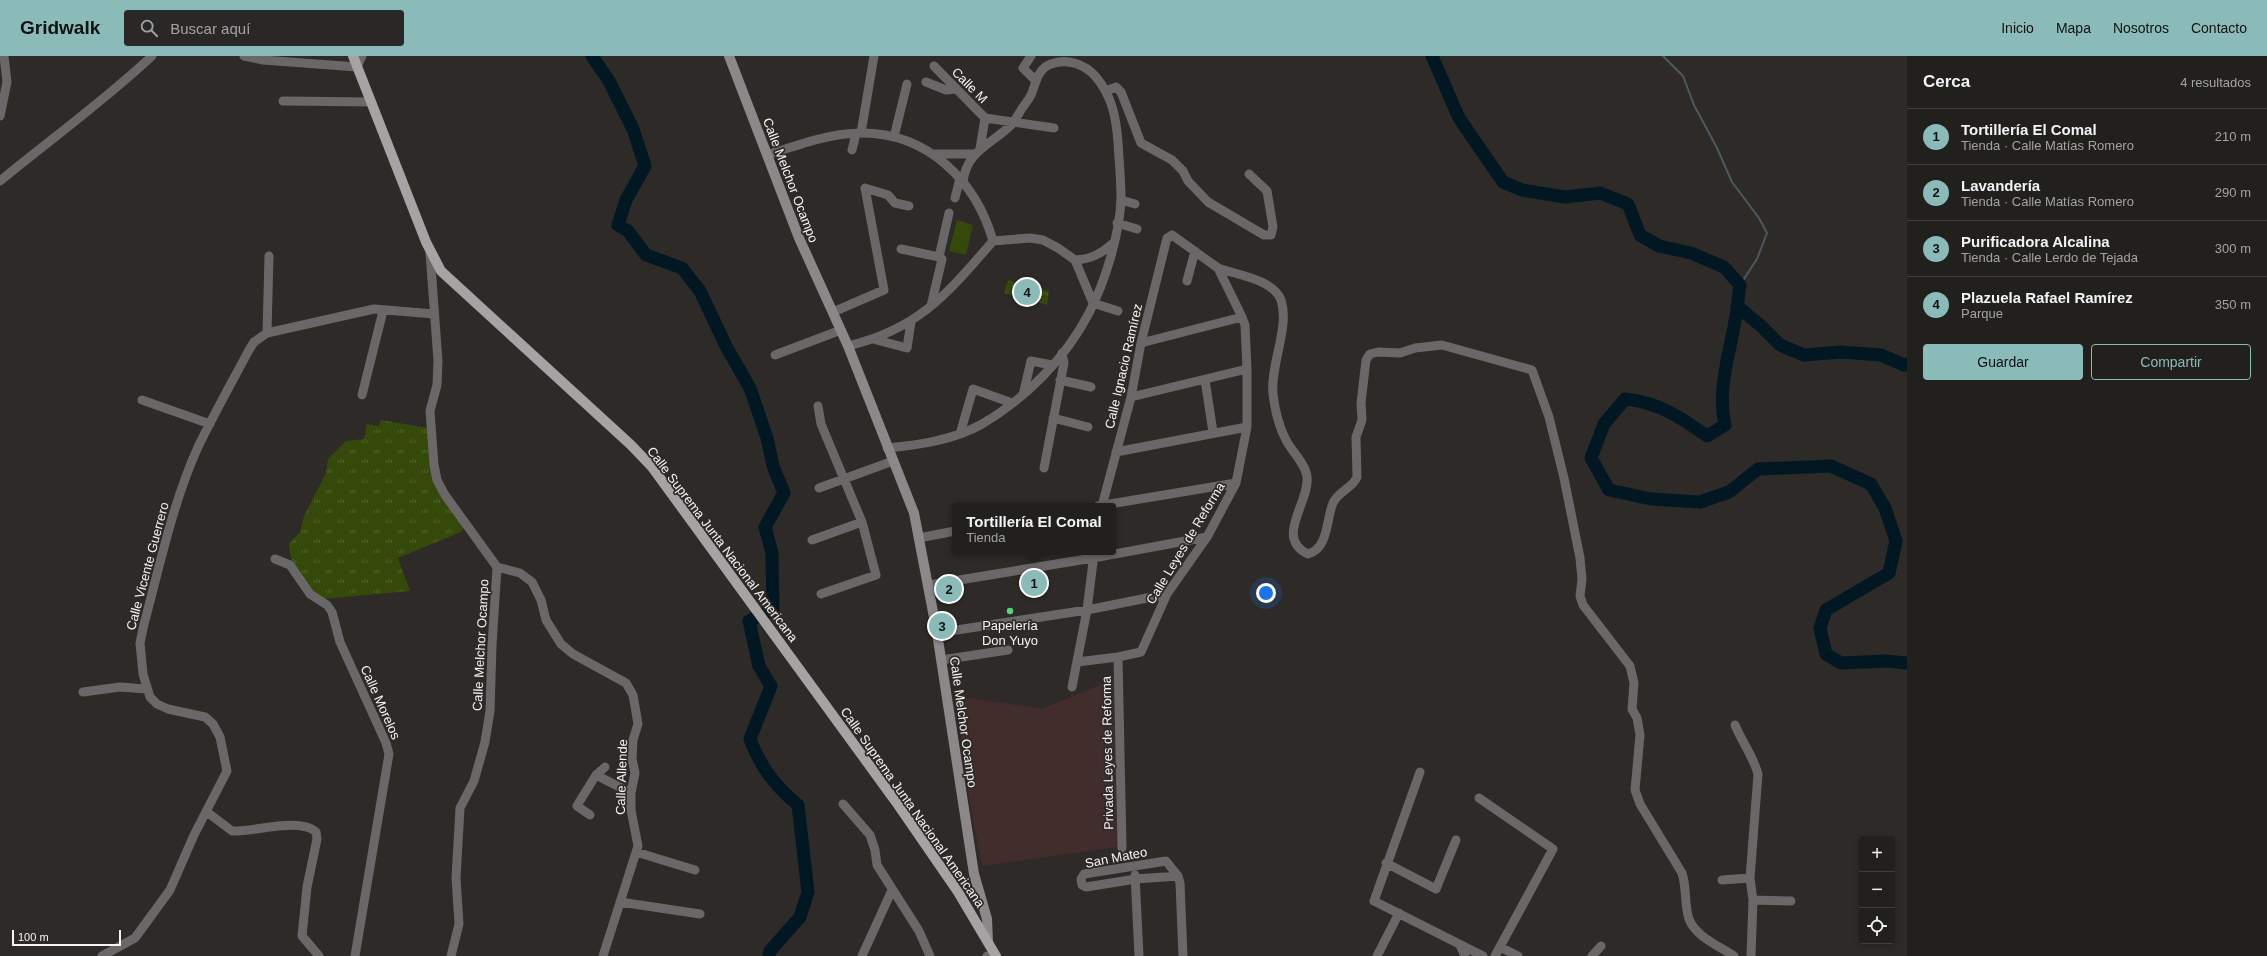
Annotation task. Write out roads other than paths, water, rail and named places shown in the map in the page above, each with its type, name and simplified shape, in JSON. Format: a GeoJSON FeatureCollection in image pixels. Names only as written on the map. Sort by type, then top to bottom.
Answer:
{"type":"FeatureCollection","features":[{"type":"Feature","properties":{"kind":"main road","name":"Calle Suprema Junta Nacional Americana"},"geometry":{"type":"LineString","coordinates":[[353,56],[430,253],[441,271],[637,450],[652,467],[896,802],[958,892],[989,944]]}},
{"type":"Feature","properties":{"kind":"main road"},"geometry":{"type":"LineString","coordinates":[[989,944],[991,956]]}},
{"type":"Feature","properties":{"kind":"street"},"geometry":{"type":"LineString","coordinates":[[0,116],[8,82],[4,56]]}},
{"type":"Feature","properties":{"kind":"street"},"geometry":{"type":"LineString","coordinates":[[0,181],[71,123],[111,94],[152,56]]}},
{"type":"Feature","properties":{"kind":"street"},"geometry":{"type":"LineString","coordinates":[[244,56],[263,60],[357,67],[362,56]]}},
{"type":"Feature","properties":{"kind":"street","name":"Calle Melchor Ocampo"},"geometry":{"type":"LineString","coordinates":[[729,56],[799,238],[848,346],[887,448],[914,513],[929,585],[942,660],[974,874],[987,919],[989,944]]}},
{"type":"Feature","properties":{"kind":"street"},"geometry":{"type":"LineString","coordinates":[[852,150],[859,133],[874,56]]}},
{"type":"Feature","properties":{"kind":"street"},"geometry":{"type":"LineString","coordinates":[[1031,56],[1023,68],[1036,81]]}},
{"type":"Feature","properties":{"kind":"street"},"geometry":{"type":"LineString","coordinates":[[887,448],[909,446],[960,434],[983,424],[1023,395],[1052,365],[1074,338],[1093,303],[1113,243],[1121,200],[1117,122],[1106,91],[1091,72],[1072,62],[1052,64],[1044,68],[1036,81],[1031,95],[1014,122],[977,152],[967,165],[955,198]]}},
{"type":"Feature","properties":{"kind":"street","name":"Calle M"},"geometry":{"type":"LineString","coordinates":[[934,66],[985,118],[1054,128]]}},
{"type":"Feature","properties":{"kind":"street"},"geometry":{"type":"LineString","coordinates":[[926,82],[946,90],[955,89]]}},
{"type":"Feature","properties":{"kind":"street"},"geometry":{"type":"LineString","coordinates":[[894,137],[907,84]]}},
{"type":"Feature","properties":{"kind":"street"},"geometry":{"type":"LineString","coordinates":[[1106,91],[1116,87],[1121,92],[1141,143],[1172,160],[1183,171],[1188,181],[1208,202],[1264,235],[1271,235],[1273,227],[1267,191],[1249,174]]}},
{"type":"Feature","properties":{"kind":"street"},"geometry":{"type":"LineString","coordinates":[[283,101],[371,102]]}},
{"type":"Feature","properties":{"kind":"street"},"geometry":{"type":"LineString","coordinates":[[977,152],[985,118]]}},
{"type":"Feature","properties":{"kind":"street"},"geometry":{"type":"LineString","coordinates":[[767,155],[799,144],[859,133],[894,137],[919,145],[934,154],[961,180],[978,201],[993,241]]}},
{"type":"Feature","properties":{"kind":"street"},"geometry":{"type":"LineString","coordinates":[[934,154],[977,152]]}},
{"type":"Feature","properties":{"kind":"street"},"geometry":{"type":"LineString","coordinates":[[833,312],[884,290],[864,188],[888,195],[895,202],[905,205]]}},
{"type":"Feature","properties":{"kind":"street"},"geometry":{"type":"LineString","coordinates":[[1121,200],[1134,204]]}},
{"type":"Feature","properties":{"kind":"street"},"geometry":{"type":"LineString","coordinates":[[939,257],[949,213]]}},
{"type":"Feature","properties":{"kind":"street"},"geometry":{"type":"LineString","coordinates":[[1117,223],[1137,229]]}},
{"type":"Feature","properties":{"kind":"street","name":"Calle Leyes de Reforma"},"geometry":{"type":"LineString","coordinates":[[1118,657],[1141,652],[1167,594],[1207,537],[1236,483],[1247,427],[1245,324],[1218,268],[1172,234]]}},
{"type":"Feature","properties":{"kind":"street","name":"Calle Ignacio Ramírez"},"geometry":{"type":"LineString","coordinates":[[1102,503],[1131,397],[1141,343],[1167,238],[1172,234]]}},
{"type":"Feature","properties":{"kind":"street"},"geometry":{"type":"LineString","coordinates":[[848,346],[874,339],[911,322],[931,308],[993,241],[1030,238],[1043,240],[1075,260],[1086,260],[1101,254],[1113,243]]}},
{"type":"Feature","properties":{"kind":"street"},"geometry":{"type":"LineString","coordinates":[[901,249],[939,257],[942,259],[931,308]]}},
{"type":"Feature","properties":{"kind":"street"},"geometry":{"type":"LineString","coordinates":[[1187,280],[1196,251]]}},
{"type":"Feature","properties":{"kind":"street","name":"Calle Melchor Ocampo"},"geometry":{"type":"LineString","coordinates":[[430,253],[438,361],[437,385],[430,411],[434,465],[437,480],[445,495],[497,567],[490,711],[485,742],[474,781],[460,808],[456,878],[459,924],[451,956]]}},
{"type":"Feature","properties":{"kind":"street"},"geometry":{"type":"LineString","coordinates":[[267,333],[269,256]]}},
{"type":"Feature","properties":{"kind":"street"},"geometry":{"type":"LineString","coordinates":[[1075,260],[1093,303],[1118,311]]}},
{"type":"Feature","properties":{"kind":"street"},"geometry":{"type":"LineString","coordinates":[[1218,268],[1264,284],[1275,290],[1281,300],[1284,317],[1274,367],[1273,392],[1276,417],[1286,440],[1307,476],[1307,486],[1295,521],[1293,538],[1298,547],[1308,554],[1313,552],[1325,535],[1333,502],[1340,493],[1355,482],[1358,477],[1356,437],[1362,420],[1361,403],[1366,360],[1370,354],[1378,352],[1400,354],[1415,348],[1442,345],[1532,370],[1553,431],[1564,478],[1580,558],[1582,579],[1580,596],[1583,605],[1630,666],[1634,683],[1632,709],[1637,718],[1640,734],[1635,790],[1640,804],[1682,873],[1685,883],[1689,918],[1695,930],[1734,956]]}},
{"type":"Feature","properties":{"kind":"street","name":"Calle Vicente Guerrero"},"geometry":{"type":"LineString","coordinates":[[146,689],[140,643],[179,498],[198,447],[254,342],[267,333],[366,310],[434,314]]}},
{"type":"Feature","properties":{"kind":"street"},"geometry":{"type":"LineString","coordinates":[[362,395],[383,311]]}},
{"type":"Feature","properties":{"kind":"street"},"geometry":{"type":"LineString","coordinates":[[1141,343],[1242,317]]}},
{"type":"Feature","properties":{"kind":"street"},"geometry":{"type":"LineString","coordinates":[[874,339],[907,348],[911,322]]}},
{"type":"Feature","properties":{"kind":"street"},"geometry":{"type":"LineString","coordinates":[[775,356],[841,330]]}},
{"type":"Feature","properties":{"kind":"street"},"geometry":{"type":"LineString","coordinates":[[1044,468],[1064,363],[1062,353]]}},
{"type":"Feature","properties":{"kind":"street"},"geometry":{"type":"LineString","coordinates":[[1023,395],[1030,361],[1052,365]]}},
{"type":"Feature","properties":{"kind":"street"},"geometry":{"type":"LineString","coordinates":[[1131,397],[1247,370]]}},
{"type":"Feature","properties":{"kind":"street"},"geometry":{"type":"LineString","coordinates":[[1060,380],[1091,387]]}},
{"type":"Feature","properties":{"kind":"street"},"geometry":{"type":"LineString","coordinates":[[1205,380],[1213,432]]}},
{"type":"Feature","properties":{"kind":"street"},"geometry":{"type":"LineString","coordinates":[[960,434],[973,389],[1012,403]]}},
{"type":"Feature","properties":{"kind":"street"},"geometry":{"type":"LineString","coordinates":[[142,400],[210,424]]}},
{"type":"Feature","properties":{"kind":"street"},"geometry":{"type":"LineString","coordinates":[[818,406],[821,424],[862,522],[876,575],[821,594]]}},
{"type":"Feature","properties":{"kind":"street"},"geometry":{"type":"LineString","coordinates":[[1053,418],[1088,427]]}},
{"type":"Feature","properties":{"kind":"street"},"geometry":{"type":"LineString","coordinates":[[1116,452],[1213,432],[1247,427]]}},
{"type":"Feature","properties":{"kind":"street"},"geometry":{"type":"LineString","coordinates":[[819,488],[893,461]]}},
{"type":"Feature","properties":{"kind":"street"},"geometry":{"type":"LineString","coordinates":[[1116,503],[1236,483]]}},
{"type":"Feature","properties":{"kind":"street"},"geometry":{"type":"LineString","coordinates":[[812,540],[862,522]]}},
{"type":"Feature","properties":{"kind":"street"},"geometry":{"type":"LineString","coordinates":[[919,538],[952,532]]}},
{"type":"Feature","properties":{"kind":"street"},"geometry":{"type":"LineString","coordinates":[[1116,551],[1207,537]]}},
{"type":"Feature","properties":{"kind":"street"},"geometry":{"type":"LineString","coordinates":[[929,585],[1094,555],[1087,610],[1072,687]]}},
{"type":"Feature","properties":{"kind":"street","name":"Calle Morelos"},"geometry":{"type":"LineString","coordinates":[[275,559],[290,565],[310,594],[327,605],[332,612],[340,642],[386,743],[389,754],[355,956]]}},
{"type":"Feature","properties":{"kind":"street","name":"Calle Allende"},"geometry":{"type":"LineString","coordinates":[[497,567],[520,573],[532,582],[541,600],[546,620],[561,644],[573,654],[626,683],[633,695],[638,724],[633,740],[632,754],[635,773],[631,793],[632,821],[637,837],[636,852],[603,956]]}},
{"type":"Feature","properties":{"kind":"street"},"geometry":{"type":"LineString","coordinates":[[937,633],[1087,610],[1167,594]]}},
{"type":"Feature","properties":{"kind":"street"},"geometry":{"type":"LineString","coordinates":[[942,660],[1008,650]]}},
{"type":"Feature","properties":{"kind":"street"},"geometry":{"type":"LineString","coordinates":[[1078,662],[1118,657]]}},
{"type":"Feature","properties":{"kind":"street","name":"Privada Leyes de Reforma"},"geometry":{"type":"LineString","coordinates":[[1118,657],[1122,848]]}},
{"type":"Feature","properties":{"kind":"street"},"geometry":{"type":"LineString","coordinates":[[83,692],[120,687],[146,689],[157,704],[168,709],[205,717],[213,724],[220,737],[227,771],[194,835],[170,890],[135,938],[102,956]]}},
{"type":"Feature","properties":{"kind":"street"},"geometry":{"type":"LineString","coordinates":[[1735,725],[1744,745],[1755,762],[1758,774],[1750,878],[1753,900],[1751,956]]}},
{"type":"Feature","properties":{"kind":"street"},"geometry":{"type":"LineString","coordinates":[[590,815],[578,806],[596,775],[605,767]]}},
{"type":"Feature","properties":{"kind":"street"},"geometry":{"type":"LineString","coordinates":[[1420,772],[1386,863],[1374,901],[1483,956]]}},
{"type":"Feature","properties":{"kind":"street"},"geometry":{"type":"LineString","coordinates":[[596,775],[631,793]]}},
{"type":"Feature","properties":{"kind":"street"},"geometry":{"type":"LineString","coordinates":[[1479,798],[1553,849],[1495,956]]}},
{"type":"Feature","properties":{"kind":"street"},"geometry":{"type":"LineString","coordinates":[[843,804],[870,835],[875,850],[877,865],[918,931],[930,956]]}},
{"type":"Feature","properties":{"kind":"street"},"geometry":{"type":"LineString","coordinates":[[207,812],[232,831],[294,825],[312,828],[316,832],[318,839],[304,904],[302,936],[319,956]]}},
{"type":"Feature","properties":{"kind":"street"},"geometry":{"type":"LineString","coordinates":[[1386,863],[1436,889],[1456,840]]}},
{"type":"Feature","properties":{"kind":"street"},"geometry":{"type":"LineString","coordinates":[[636,852],[695,870]]}},
{"type":"Feature","properties":{"kind":"street","name":"San Mateo"},"geometry":{"type":"LineString","coordinates":[[1136,880],[1084,887],[1081,879],[1084,874],[1166,862],[1178,876]]}},
{"type":"Feature","properties":{"kind":"street"},"geometry":{"type":"LineString","coordinates":[[1134,866],[1136,880],[1139,956]]}},
{"type":"Feature","properties":{"kind":"street"},"geometry":{"type":"LineString","coordinates":[[1136,880],[1178,876],[1182,896],[1183,956]]}},
{"type":"Feature","properties":{"kind":"street"},"geometry":{"type":"LineString","coordinates":[[1722,880],[1750,878]]}},
{"type":"Feature","properties":{"kind":"street"},"geometry":{"type":"LineString","coordinates":[[862,956],[892,890]]}},
{"type":"Feature","properties":{"kind":"street"},"geometry":{"type":"LineString","coordinates":[[1753,900],[1791,901]]}},
{"type":"Feature","properties":{"kind":"street"},"geometry":{"type":"LineString","coordinates":[[620,902],[700,914]]}},
{"type":"Feature","properties":{"kind":"street"},"geometry":{"type":"LineString","coordinates":[[1377,956],[1399,913]]}},
{"type":"Feature","properties":{"kind":"street"},"geometry":{"type":"LineString","coordinates":[[1460,945],[1465,956]]}},
{"type":"Feature","properties":{"kind":"street"},"geometry":{"type":"LineString","coordinates":[[1592,956],[1601,946]]}},
{"type":"Feature","properties":{"kind":"street"},"geometry":{"type":"LineString","coordinates":[[1500,947],[1518,956]]}},
{"type":"Feature","properties":{"kind":"waterway"},"geometry":{"type":"LineString","coordinates":[[592,56],[609,81],[633,129],[645,166],[626,200],[618,225],[628,231],[646,255],[682,268],[700,291],[727,348],[750,388],[767,438],[773,466],[784,493],[765,527],[772,553],[773,609],[749,621],[759,666],[771,686],[750,739],[764,768],[782,791],[798,805],[808,892],[800,917],[770,951],[769,956]]}},
{"type":"Feature","properties":{"kind":"waterway"},"geometry":{"type":"LineString","coordinates":[[1432,56],[1459,118],[1503,182],[1522,190],[1565,197],[1600,193],[1628,204],[1640,235],[1659,246],[1691,253],[1724,267],[1740,285],[1737,312],[1723,386],[1722,399],[1725,425],[1707,436],[1678,417],[1658,407],[1648,403],[1625,399],[1604,424],[1591,458],[1609,490],[1651,499],[1700,502],[1729,492],[1758,469],[1831,466],[1871,484],[1885,508],[1896,541],[1889,573],[1826,610],[1820,628],[1826,654],[1841,663],[1886,661],[1907,663]]}},
{"type":"Feature","properties":{"kind":"waterway"},"geometry":{"type":"LineString","coordinates":[[1663,56],[1683,76],[1694,105],[1717,148],[1732,182],[1759,218],[1767,233],[1757,259],[1740,285]]}},
{"type":"Feature","properties":{"kind":"waterway"},"geometry":{"type":"LineString","coordinates":[[1737,306],[1760,325],[1780,345],[1804,355],[1841,352],[1881,355],[1904,365],[1907,364]]}},
{"type":"Feature","properties":{"kind":"place","name":"Plazuela Rafael Ramírez"},"geometry":{"type":"Point","coordinates":[1027,292]}},
{"type":"Feature","properties":{"kind":"place","name":"Tortillería El Comal"},"geometry":{"type":"Point","coordinates":[1034,583]}},
{"type":"Feature","properties":{"kind":"place","name":"Lavandería"},"geometry":{"type":"Point","coordinates":[949,589]}},
{"type":"Feature","properties":{"kind":"place","name":"Papelería Don Yuyo"},"geometry":{"type":"Point","coordinates":[1010,611]}},
{"type":"Feature","properties":{"kind":"place","name":"Purificadora Alcalina"},"geometry":{"type":"Point","coordinates":[942,626]}}]}
